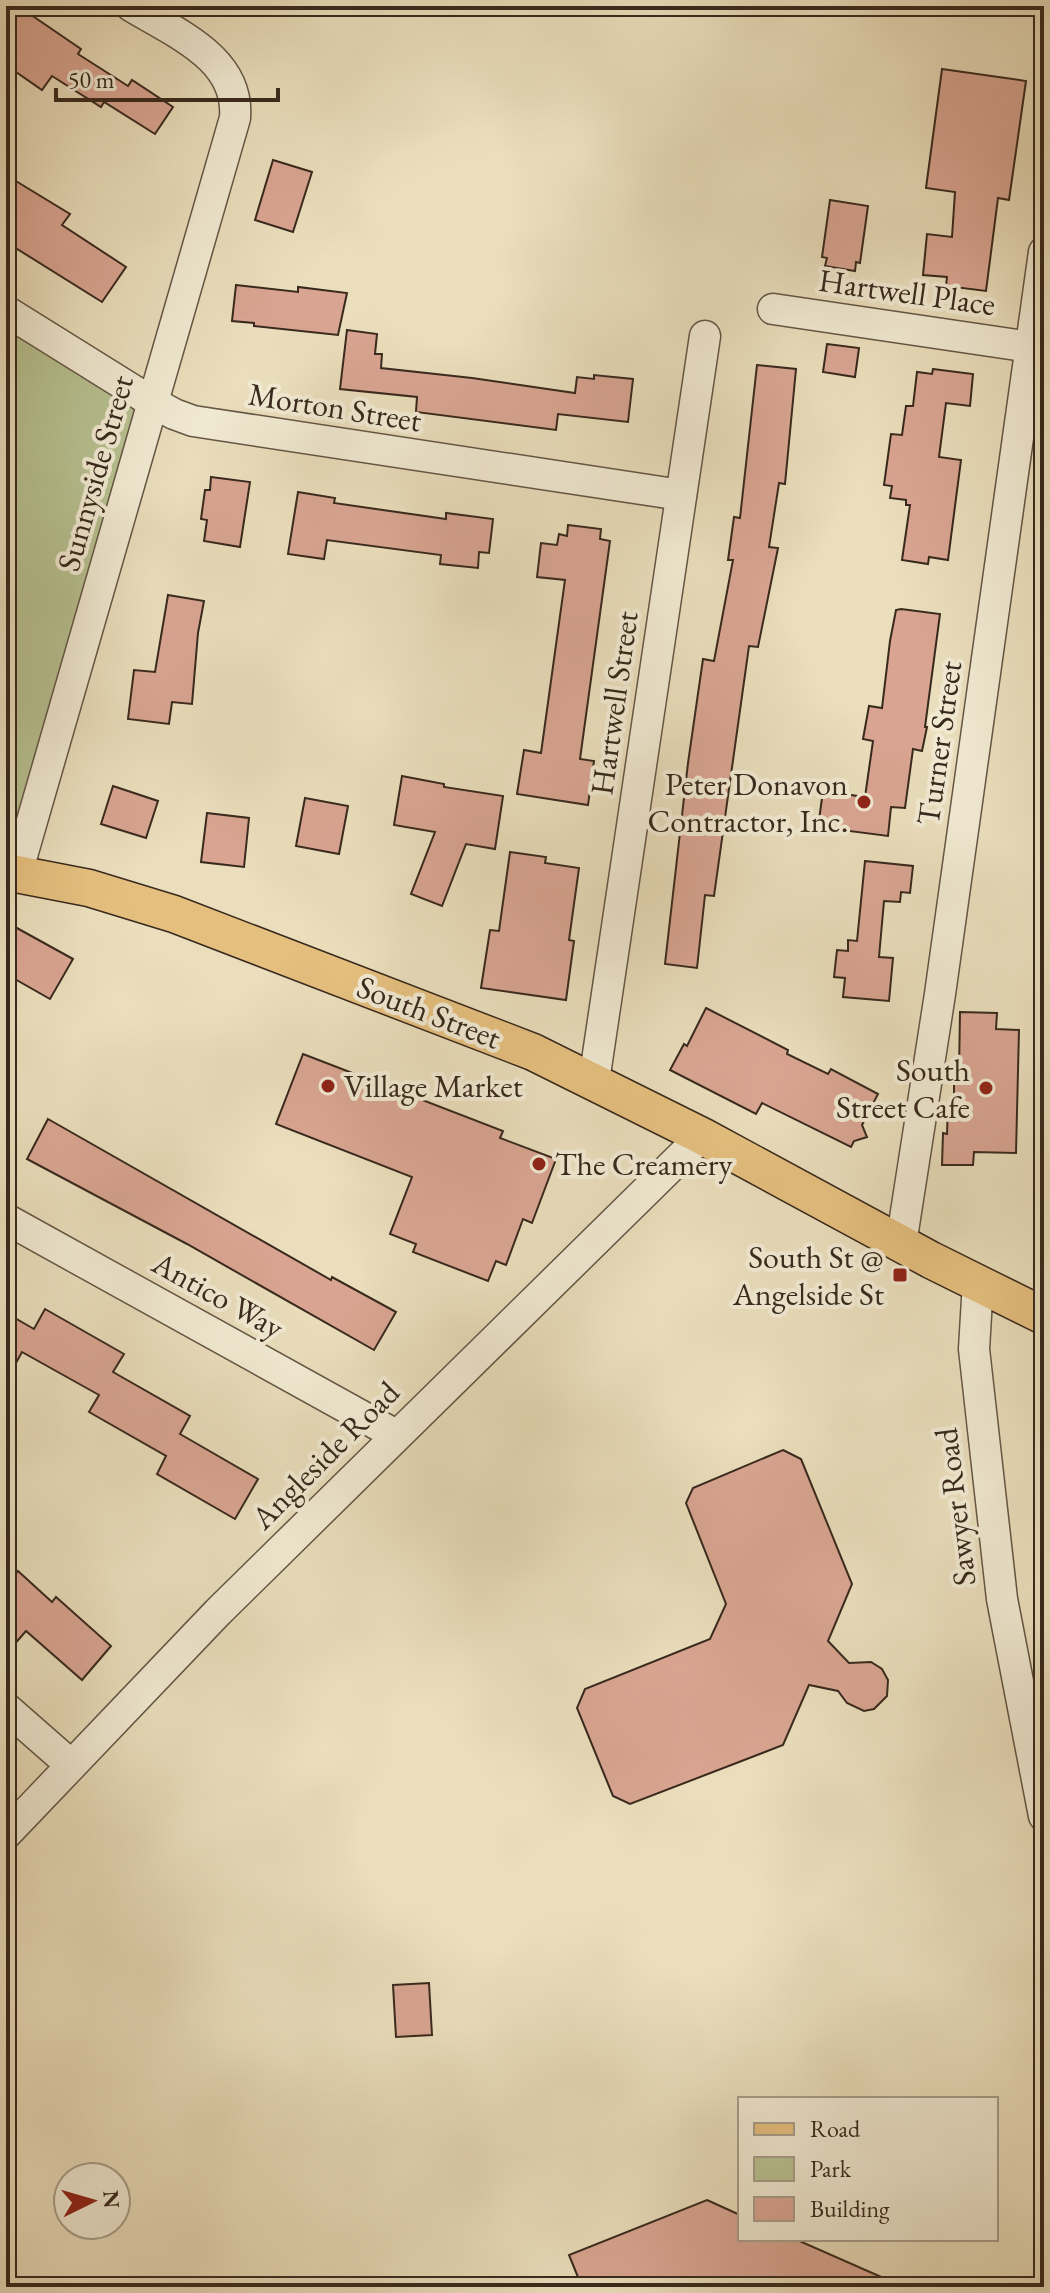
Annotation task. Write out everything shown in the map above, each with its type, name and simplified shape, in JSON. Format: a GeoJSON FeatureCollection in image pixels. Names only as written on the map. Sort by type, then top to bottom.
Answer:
{"type":"FeatureCollection","features":[{"type":"Feature","properties":{"kind":"main road","name":"South Street"},"geometry":{"type":"LineString","coordinates":[[12,872],[89,888],[174,914],[533,1052],[702,1136],[901,1244],[1044,1316]]}},
{"type":"Feature","properties":{"kind":"street","name":"Sunnyside Street"},"geometry":{"type":"LineString","coordinates":[[12,872],[232,134],[236,104],[234,93],[219,64],[131,6]]}},
{"type":"Feature","properties":{"kind":"street","name":"Turner Street"},"geometry":{"type":"LineString","coordinates":[[901,1244],[940,994],[1044,252]]}},
{"type":"Feature","properties":{"kind":"street","name":"Hartwell Place"},"geometry":{"type":"LineString","coordinates":[[773,309],[1031,347]]}},
{"type":"Feature","properties":{"kind":"street","name":"Morton Street"},"geometry":{"type":"LineString","coordinates":[[6,311],[152,402],[174,414],[202,423],[681,495]]}},
{"type":"Feature","properties":{"kind":"street","name":"Hartwell Street"},"geometry":{"type":"LineString","coordinates":[[594,1081],[705,336]]}},
{"type":"Feature","properties":{"kind":"street","name":"Angleside Road"},"geometry":{"type":"LineString","coordinates":[[6,1834],[218,1612],[702,1136]]}},
{"type":"Feature","properties":{"kind":"street","name":"Antico Way"},"geometry":{"type":"LineString","coordinates":[[6,1219],[396,1435]]}},
{"type":"Feature","properties":{"kind":"street","name":"Sawyer Road"},"geometry":{"type":"LineString","coordinates":[[978,1282],[974,1349],[996,1544],[1016,1675],[1044,1816]]}},
{"type":"Feature","properties":{"kind":"street"},"geometry":{"type":"LineString","coordinates":[[6,1708],[71,1765]]}},
{"type":"Feature","properties":{"kind":"green space"},"geometry":{"type":"Polygon","coordinates":[[[6,311],[152,402],[6,872],[6,311]]]}},
{"type":"Feature","properties":{"kind":"building"},"geometry":{"type":"Polygon","coordinates":[[[6,6],[18,6],[81,49],[78,54],[128,86],[132,80],[173,107],[155,134],[104,102],[101,107],[52,76],[42,90],[6,65],[6,6]]]}},
{"type":"Feature","properties":{"kind":"building"},"geometry":{"type":"Polygon","coordinates":[[[942,69],[1026,81],[1009,200],[998,198],[986,291],[946,286],[947,277],[923,275],[927,234],[952,237],[955,192],[926,188],[942,69]]]}},
{"type":"Feature","properties":{"kind":"building"},"geometry":{"type":"Polygon","coordinates":[[[273,160],[312,172],[293,232],[255,220],[273,160]]]}},
{"type":"Feature","properties":{"kind":"building"},"geometry":{"type":"Polygon","coordinates":[[[6,175],[70,214],[62,225],[126,267],[102,302],[6,242],[6,175]]]}},
{"type":"Feature","properties":{"kind":"building"},"geometry":{"type":"Polygon","coordinates":[[[830,200],[868,206],[860,263],[856,262],[855,271],[825,266],[827,258],[822,257],[830,200]]]}},
{"type":"Feature","properties":{"kind":"building"},"geometry":{"type":"Polygon","coordinates":[[[236,285],[298,292],[298,287],[347,293],[338,335],[232,321],[236,285]]]}},
{"type":"Feature","properties":{"kind":"building"},"geometry":{"type":"Polygon","coordinates":[[[347,330],[377,334],[375,354],[382,354],[381,368],[575,393],[577,377],[594,379],[594,375],[633,379],[628,422],[558,414],[556,430],[416,412],[417,397],[340,389],[347,330]]]}},
{"type":"Feature","properties":{"kind":"building"},"geometry":{"type":"Polygon","coordinates":[[[827,344],[859,348],[855,377],[823,372],[827,344]]]}},
{"type":"Feature","properties":{"kind":"building"},"geometry":{"type":"Polygon","coordinates":[[[757,365],[796,369],[785,484],[779,483],[769,547],[778,548],[758,647],[749,646],[714,896],[705,895],[697,968],[665,964],[703,659],[714,661],[733,560],[728,560],[734,517],[740,518],[757,365]]]}},
{"type":"Feature","properties":{"kind":"building"},"geometry":{"type":"Polygon","coordinates":[[[933,369],[973,374],[970,406],[946,403],[939,457],[961,460],[948,560],[929,557],[928,564],[902,560],[910,505],[906,505],[906,500],[890,498],[892,486],[884,485],[891,434],[902,435],[906,406],[913,406],[917,372],[932,374],[933,369]]]}},
{"type":"Feature","properties":{"kind":"building"},"geometry":{"type":"Polygon","coordinates":[[[211,477],[250,482],[240,547],[204,541],[207,520],[201,519],[205,490],[210,490],[211,477]]]}},
{"type":"Feature","properties":{"kind":"building"},"geometry":{"type":"Polygon","coordinates":[[[298,492],[335,498],[334,503],[446,519],[446,513],[493,519],[489,553],[479,552],[478,568],[440,564],[441,555],[327,540],[324,559],[288,554],[298,492]]]}},
{"type":"Feature","properties":{"kind":"building"},"geometry":{"type":"Polygon","coordinates":[[[568,525],[601,529],[600,539],[610,541],[580,759],[594,761],[588,805],[517,794],[524,750],[541,753],[565,580],[537,577],[541,543],[557,545],[559,534],[567,536],[568,525]]]}},
{"type":"Feature","properties":{"kind":"building"},"geometry":{"type":"Polygon","coordinates":[[[168,595],[204,601],[192,704],[172,702],[169,724],[128,719],[134,670],[155,672],[168,595]]]}},
{"type":"Feature","properties":{"kind":"building"},"geometry":{"type":"Polygon","coordinates":[[[896,610],[940,614],[927,727],[922,751],[913,749],[905,808],[891,807],[888,836],[818,827],[823,791],[865,797],[873,741],[863,739],[869,706],[882,708],[890,641],[896,610]]]}},
{"type":"Feature","properties":{"kind":"building"},"geometry":{"type":"Polygon","coordinates":[[[402,776],[444,784],[444,787],[503,796],[495,849],[466,844],[442,906],[411,894],[435,832],[394,825],[402,776]]]}},
{"type":"Feature","properties":{"kind":"building"},"geometry":{"type":"Polygon","coordinates":[[[113,786],[158,801],[146,838],[101,824],[113,786]]]}},
{"type":"Feature","properties":{"kind":"building"},"geometry":{"type":"Polygon","coordinates":[[[305,798],[348,806],[339,854],[296,846],[305,798]]]}},
{"type":"Feature","properties":{"kind":"building"},"geometry":{"type":"Polygon","coordinates":[[[207,813],[249,818],[244,867],[201,862],[207,813]]]}},
{"type":"Feature","properties":{"kind":"building"},"geometry":{"type":"Polygon","coordinates":[[[510,852],[546,857],[545,863],[579,868],[569,940],[574,941],[566,1000],[481,988],[490,930],[499,931],[510,852]]]}},
{"type":"Feature","properties":{"kind":"building"},"geometry":{"type":"Polygon","coordinates":[[[865,861],[913,866],[910,893],[901,892],[900,902],[884,901],[879,957],[893,958],[889,1001],[843,997],[845,978],[834,977],[837,950],[848,951],[848,940],[857,941],[865,861]]]}},
{"type":"Feature","properties":{"kind":"building"},"geometry":{"type":"Polygon","coordinates":[[[6,922],[73,959],[50,999],[6,974],[6,922]]]}},
{"type":"Feature","properties":{"kind":"building"},"geometry":{"type":"Polygon","coordinates":[[[706,1008],[788,1050],[787,1054],[828,1074],[831,1069],[878,1094],[862,1125],[867,1137],[854,1141],[851,1147],[762,1103],[756,1114],[670,1070],[684,1044],[687,1046],[706,1008]]]}},
{"type":"Feature","properties":{"kind":"building","name":"South Street Cafe"},"geometry":{"type":"Polygon","coordinates":[[[960,1012],[997,1013],[996,1029],[1019,1030],[1016,1153],[974,1152],[973,1165],[942,1165],[948,1103],[954,1103],[954,1073],[959,1073],[960,1012]]]}},
{"type":"Feature","properties":{"kind":"building"},"geometry":{"type":"Polygon","coordinates":[[[303,1054],[503,1131],[500,1138],[556,1159],[532,1223],[523,1219],[506,1265],[496,1261],[488,1281],[413,1252],[416,1244],[390,1234],[412,1177],[276,1124],[303,1054]]]}},
{"type":"Feature","properties":{"kind":"building"},"geometry":{"type":"Polygon","coordinates":[[[48,1119],[331,1280],[332,1277],[396,1312],[374,1350],[187,1244],[27,1159],[48,1119]]]}},
{"type":"Feature","properties":{"kind":"building"},"geometry":{"type":"Polygon","coordinates":[[[45,1309],[124,1354],[113,1372],[190,1416],[180,1434],[258,1479],[235,1519],[157,1474],[166,1456],[89,1412],[99,1395],[22,1352],[6,1381],[6,1313],[34,1329],[45,1309]]]}},
{"type":"Feature","properties":{"kind":"building"},"geometry":{"type":"Polygon","coordinates":[[[783,1450],[801,1459],[852,1584],[828,1641],[849,1663],[871,1662],[882,1669],[888,1680],[887,1696],[874,1709],[864,1711],[847,1703],[838,1691],[809,1685],[783,1745],[630,1804],[613,1796],[577,1708],[585,1689],[710,1639],[726,1604],[686,1503],[693,1488],[783,1450]]]}},
{"type":"Feature","properties":{"kind":"building"},"geometry":{"type":"Polygon","coordinates":[[[18,1571],[52,1602],[56,1597],[111,1646],[82,1680],[26,1631],[6,1654],[6,1584],[18,1571]]]}},
{"type":"Feature","properties":{"kind":"building"},"geometry":{"type":"Polygon","coordinates":[[[429,1983],[432,2035],[396,2037],[393,1985],[429,1983]]]}},
{"type":"Feature","properties":{"kind":"building"},"geometry":{"type":"Polygon","coordinates":[[[707,2200],[738,2214],[738,2241],[800,2241],[904,2287],[582,2287],[569,2255],[707,2200]]]}},
{"type":"Feature","properties":{"kind":"place","name":"Peter Donavon Contractor, Inc."},"geometry":{"type":"Point","coordinates":[864,802]}},
{"type":"Feature","properties":{"kind":"place","name":"Village Market"},"geometry":{"type":"Point","coordinates":[328,1086]}},
{"type":"Feature","properties":{"kind":"place","name":"South Street Cafe"},"geometry":{"type":"Point","coordinates":[986,1088]}},
{"type":"Feature","properties":{"kind":"place","name":"The Creamery"},"geometry":{"type":"Point","coordinates":[539,1164]}},
{"type":"Feature","properties":{"kind":"place","name":"South St @ Angelside St"},"geometry":{"type":"Point","coordinates":[900,1275]}}]}
